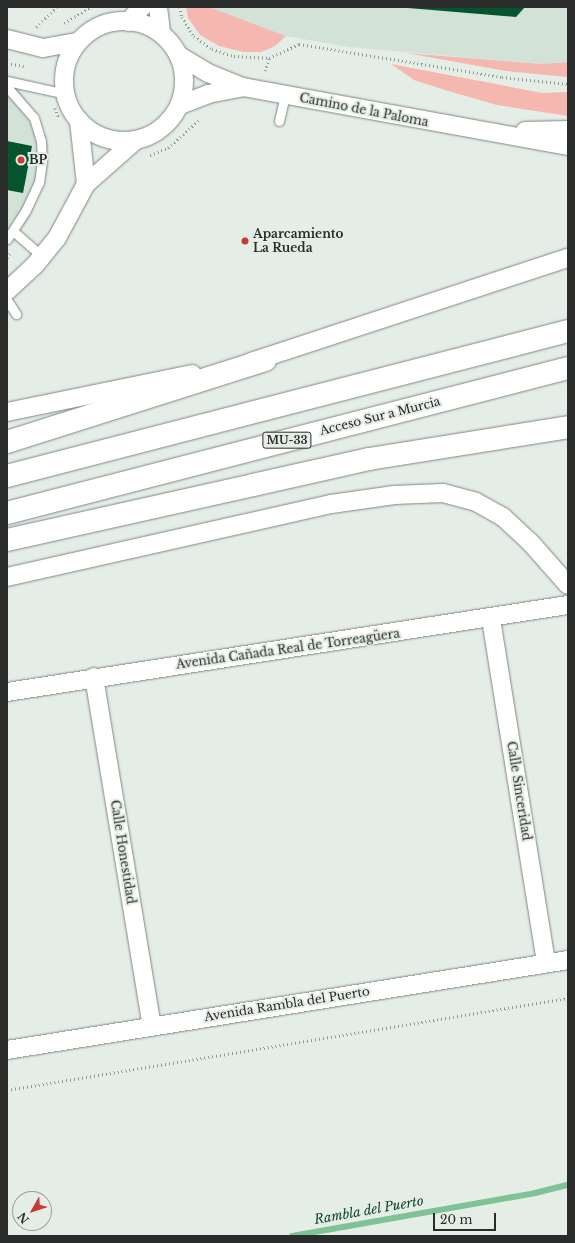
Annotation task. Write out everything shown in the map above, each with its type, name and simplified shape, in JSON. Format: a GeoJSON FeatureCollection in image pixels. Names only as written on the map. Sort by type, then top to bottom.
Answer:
{"type":"FeatureCollection","features":[{"type":"Feature","properties":{"kind":"highway"},"geometry":{"type":"LineString","coordinates":[[7,476],[568,331]]}},
{"type":"Feature","properties":{"kind":"highway"},"geometry":{"type":"LineString","coordinates":[[7,442],[265,360]]}},
{"type":"Feature","properties":{"kind":"highway","name":"Acceso Sur a Murcia"},"geometry":{"type":"LineString","coordinates":[[7,513],[568,368]]}},
{"type":"Feature","properties":{"kind":"highway"},"geometry":{"type":"LineString","coordinates":[[7,540],[369,459],[568,427]]}},
{"type":"Feature","properties":{"kind":"street"},"geometry":{"type":"LineString","coordinates":[[128,22],[142,7]]}},
{"type":"Feature","properties":{"kind":"street"},"geometry":{"type":"LineString","coordinates":[[158,7],[161,32]]}},
{"type":"Feature","properties":{"kind":"street"},"geometry":{"type":"LineString","coordinates":[[119,21],[142,23],[161,32],[178,55],[183,66],[184,86],[180,105],[169,122],[154,134],[135,141],[115,141],[102,136],[79,121],[68,104],[66,94],[65,65],[77,42],[96,28],[119,21]]}},
{"type":"Feature","properties":{"kind":"street"},"geometry":{"type":"LineString","coordinates":[[7,39],[43,48],[65,65]]}},
{"type":"Feature","properties":{"kind":"street"},"geometry":{"type":"LineString","coordinates":[[43,48],[77,42]]}},
{"type":"Feature","properties":{"kind":"street","name":"Camino de la Paloma"},"geometry":{"type":"LineString","coordinates":[[178,55],[208,73],[252,89],[568,146]]}},
{"type":"Feature","properties":{"kind":"street","name":"Camino de la Paloma"},"geometry":{"type":"LineString","coordinates":[[180,105],[208,94],[252,89]]}},
{"type":"Feature","properties":{"kind":"street"},"geometry":{"type":"LineString","coordinates":[[79,121],[86,184]]}},
{"type":"Feature","properties":{"kind":"street","name":"Camino de la Paloma"},"geometry":{"type":"LineString","coordinates":[[485,132],[568,130]]}},
{"type":"Feature","properties":{"kind":"street","name":"Camino de la Paloma"},"geometry":{"type":"LineString","coordinates":[[485,132],[568,157]]}},
{"type":"Feature","properties":{"kind":"street"},"geometry":{"type":"LineString","coordinates":[[7,291],[42,256],[57,238],[86,184],[135,141]]}},
{"type":"Feature","properties":{"kind":"street"},"geometry":{"type":"LineString","coordinates":[[7,412],[265,360],[568,258]]}},
{"type":"Feature","properties":{"kind":"street"},"geometry":{"type":"LineString","coordinates":[[7,576],[331,504],[394,495],[443,493],[476,502],[503,517],[530,542],[568,586]]}},
{"type":"Feature","properties":{"kind":"street","name":"Avenida Cañada Real de Torreagüera"},"geometry":{"type":"LineString","coordinates":[[7,692],[491,619],[568,605]]}},
{"type":"Feature","properties":{"kind":"street","name":"Calle Sinceridad"},"geometry":{"type":"LineString","coordinates":[[491,619],[546,963]]}},
{"type":"Feature","properties":{"kind":"street","name":"Calle Honestidad"},"geometry":{"type":"LineString","coordinates":[[94,678],[152,1026]]}},
{"type":"Feature","properties":{"kind":"street","name":"Avenida Rambla del Puerto"},"geometry":{"type":"LineString","coordinates":[[7,1050],[568,960]]}},
{"type":"Feature","properties":{"kind":"lane"},"geometry":{"type":"LineString","coordinates":[[7,81],[66,94]]}},
{"type":"Feature","properties":{"kind":"lane"},"geometry":{"type":"LineString","coordinates":[[7,87],[34,118],[41,141],[42,161],[39,182],[13,231],[7,239]]}},
{"type":"Feature","properties":{"kind":"lane"},"geometry":{"type":"LineString","coordinates":[[279,121],[285,95]]}},
{"type":"Feature","properties":{"kind":"lane"},"geometry":{"type":"LineString","coordinates":[[13,231],[42,256]]}},
{"type":"Feature","properties":{"kind":"lane"},"geometry":{"type":"LineString","coordinates":[[7,300],[16,314]]}},
{"type":"Feature","properties":{"kind":"path"},"geometry":{"type":"LineString","coordinates":[[34,29],[57,7]]}},
{"type":"Feature","properties":{"kind":"path"},"geometry":{"type":"LineString","coordinates":[[180,7],[182,17],[194,36],[212,50],[234,56],[269,58],[299,44],[502,77],[568,84]]}},
{"type":"Feature","properties":{"kind":"path"},"geometry":{"type":"LineString","coordinates":[[252,89],[269,58]]}},
{"type":"Feature","properties":{"kind":"path"},"geometry":{"type":"LineString","coordinates":[[7,63],[24,66]]}},
{"type":"Feature","properties":{"kind":"path"},"geometry":{"type":"LineString","coordinates":[[144,157],[168,148],[204,116]]}},
{"type":"Feature","properties":{"kind":"path"},"geometry":{"type":"LineString","coordinates":[[7,1090],[568,998]]}},
{"type":"Feature","properties":{"kind":"shaded area"},"geometry":{"type":"Polygon","coordinates":[[[186,7],[209,7],[286,36],[275,46],[261,52],[243,52],[219,46],[200,35],[188,18],[186,7]]]}},
{"type":"Feature","properties":{"kind":"shaded area"},"geometry":{"type":"Polygon","coordinates":[[[209,7],[568,7],[568,62],[541,64],[349,47],[286,36],[209,7]]]}},
{"type":"Feature","properties":{"kind":"shaded area"},"geometry":{"type":"Polygon","coordinates":[[[406,53],[541,64],[568,62],[568,77],[506,71],[406,53]]]}},
{"type":"Feature","properties":{"kind":"shaded area"},"geometry":{"type":"Polygon","coordinates":[[[391,64],[542,93],[568,92],[568,116],[497,105],[445,90],[414,80],[391,64]]]}},
{"type":"Feature","properties":{"kind":"shaded area"},"geometry":{"type":"Polygon","coordinates":[[[7,75],[38,115],[48,144],[45,181],[29,219],[7,248],[7,75]]]}},
{"type":"Feature","properties":{"kind":"building"},"geometry":{"type":"Polygon","coordinates":[[[396,7],[525,7],[516,17],[396,7]]]}},
{"type":"Feature","properties":{"kind":"building"},"geometry":{"type":"Polygon","coordinates":[[[7,141],[32,146],[23,193],[7,190],[7,141]]]}},
{"type":"Feature","properties":{"kind":"waterway","name":"Rambla del Puerto"},"geometry":{"type":"LineString","coordinates":[[292,1236],[535,1193],[568,1185]]}},
{"type":"Feature","properties":{"kind":"place","name":"BP"},"geometry":{"type":"Point","coordinates":[21,160]}},
{"type":"Feature","properties":{"kind":"place","name":"Aparcamiento La Rueda"},"geometry":{"type":"Point","coordinates":[245,241]}}]}
